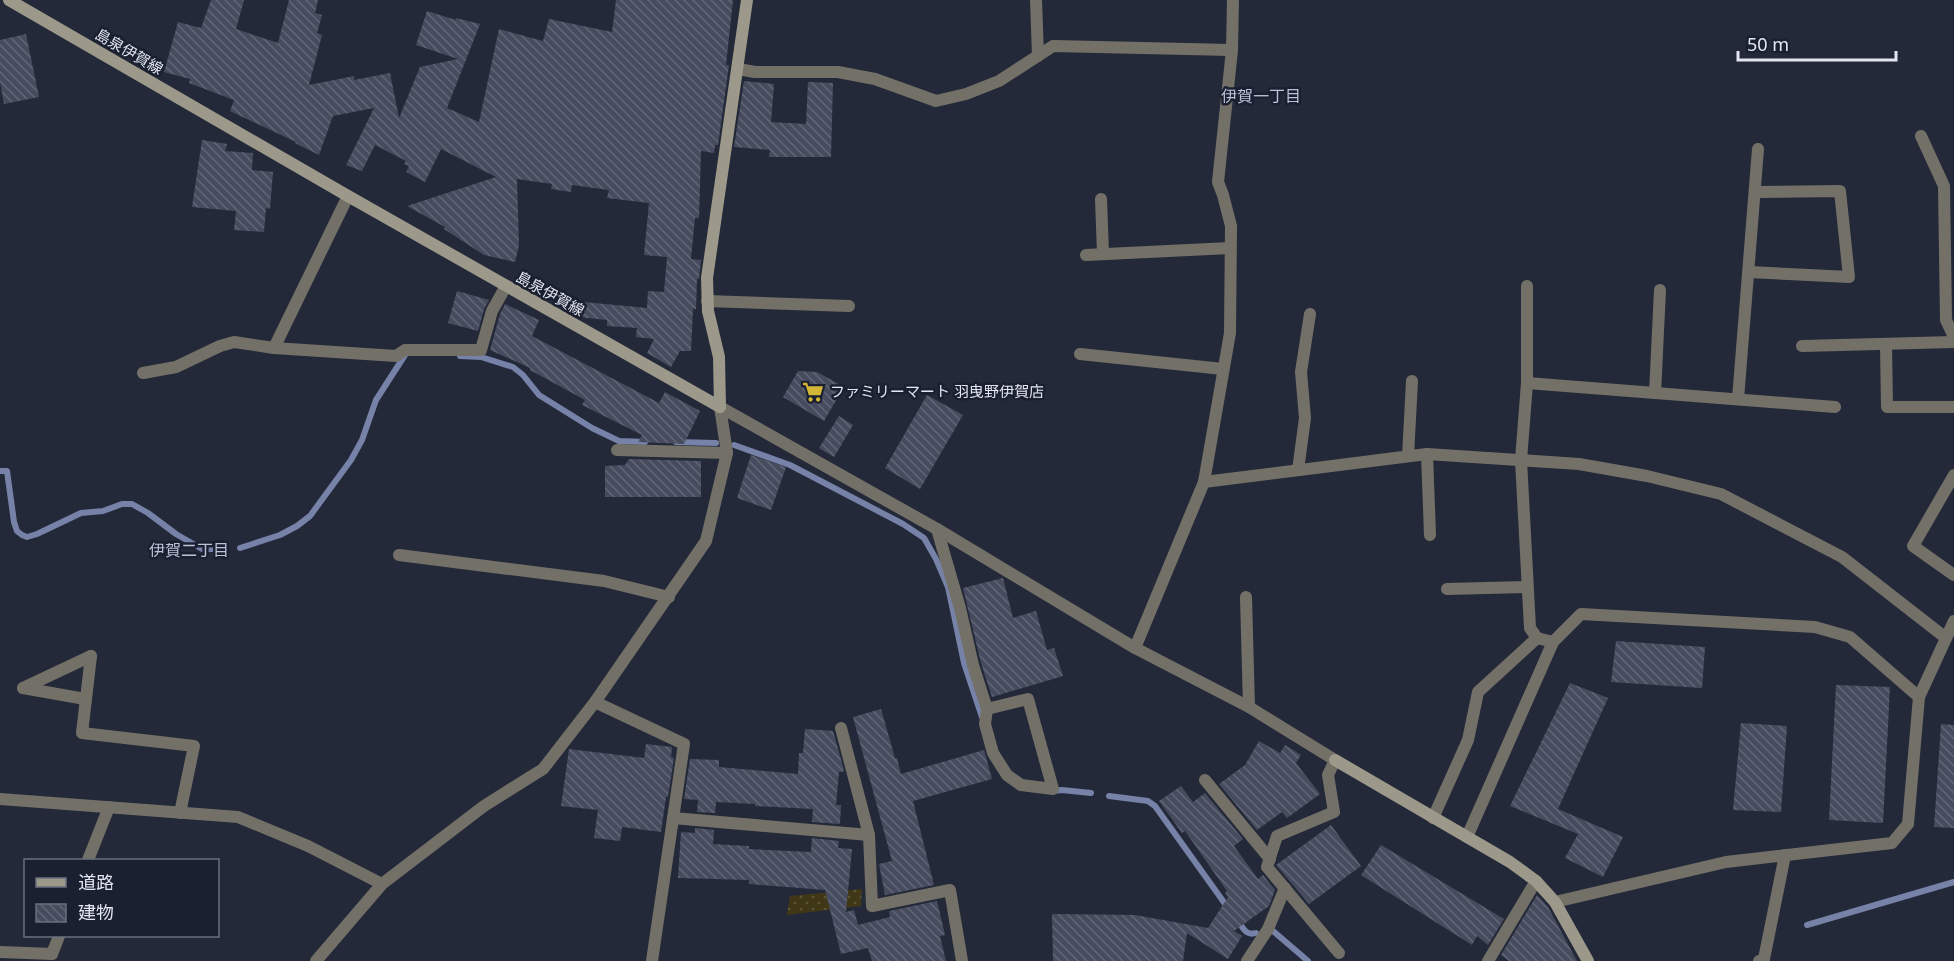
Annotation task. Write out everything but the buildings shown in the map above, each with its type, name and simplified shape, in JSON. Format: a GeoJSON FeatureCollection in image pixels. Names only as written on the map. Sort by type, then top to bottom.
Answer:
{"type":"FeatureCollection","features":[{"type":"Feature","properties":{"kind":"main road","name":"島泉伊賀線"},"geometry":{"type":"LineString","coordinates":[[9,0],[720,407]]}},
{"type":"Feature","properties":{"kind":"main road"},"geometry":{"type":"LineString","coordinates":[[720,407],[719,357],[708,311],[707,278],[747,0]]}},
{"type":"Feature","properties":{"kind":"main road"},"geometry":{"type":"LineString","coordinates":[[1335,760],[1510,862],[1536,881],[1555,902],[1588,961]]}},
{"type":"Feature","properties":{"kind":"street"},"geometry":{"type":"LineString","coordinates":[[1036,0],[1038,56]]}},
{"type":"Feature","properties":{"kind":"street"},"geometry":{"type":"LineString","coordinates":[[1135,648],[1204,482],[1230,333],[1231,226],[1224,195],[1218,182],[1232,50],[1233,0]]}},
{"type":"Feature","properties":{"kind":"street"},"geometry":{"type":"LineString","coordinates":[[738,69],[755,72],[838,72],[875,79],[936,101],[966,94],[999,81],[1053,46],[1232,50]]}},
{"type":"Feature","properties":{"kind":"street"},"geometry":{"type":"LineString","coordinates":[[1921,136],[1944,186],[1946,320],[1954,337]]}},
{"type":"Feature","properties":{"kind":"street"},"geometry":{"type":"LineString","coordinates":[[1738,399],[1758,149]]}},
{"type":"Feature","properties":{"kind":"street"},"geometry":{"type":"LineString","coordinates":[[1749,272],[1849,277],[1840,191],[1755,192]]}},
{"type":"Feature","properties":{"kind":"street"},"geometry":{"type":"LineString","coordinates":[[274,348],[348,196]]}},
{"type":"Feature","properties":{"kind":"street"},"geometry":{"type":"LineString","coordinates":[[1101,200],[1104,254]]}},
{"type":"Feature","properties":{"kind":"street"},"geometry":{"type":"LineString","coordinates":[[1086,255],[1230,248]]}},
{"type":"Feature","properties":{"kind":"street"},"geometry":{"type":"LineString","coordinates":[[143,373],[176,367],[220,346],[234,342],[274,348],[396,356],[405,350],[430,348],[481,350],[492,311],[506,286]]}},
{"type":"Feature","properties":{"kind":"street"},"geometry":{"type":"LineString","coordinates":[[1527,286],[1527,383],[1521,460],[1527,587],[1530,628],[1537,638],[1553,642]]}},
{"type":"Feature","properties":{"kind":"street"},"geometry":{"type":"LineString","coordinates":[[1654,393],[1660,290]]}},
{"type":"Feature","properties":{"kind":"street"},"geometry":{"type":"LineString","coordinates":[[707,301],[849,306]]}},
{"type":"Feature","properties":{"kind":"street"},"geometry":{"type":"LineString","coordinates":[[1298,470],[1305,418],[1301,372],[1310,314]]}},
{"type":"Feature","properties":{"kind":"street"},"geometry":{"type":"LineString","coordinates":[[1802,346],[1954,342]]}},
{"type":"Feature","properties":{"kind":"street"},"geometry":{"type":"LineString","coordinates":[[1886,344],[1887,407],[1954,407]]}},
{"type":"Feature","properties":{"kind":"street"},"geometry":{"type":"LineString","coordinates":[[1080,354],[1223,369]]}},
{"type":"Feature","properties":{"kind":"street"},"geometry":{"type":"LineString","coordinates":[[1408,456],[1412,381]]}},
{"type":"Feature","properties":{"kind":"street"},"geometry":{"type":"LineString","coordinates":[[1527,383],[1835,407]]}},
{"type":"Feature","properties":{"kind":"street"},"geometry":{"type":"LineString","coordinates":[[316,961],[382,884],[484,806],[543,769],[596,702],[706,541],[727,453],[720,407]]}},
{"type":"Feature","properties":{"kind":"street"},"geometry":{"type":"LineString","coordinates":[[720,407],[937,529],[1135,648],[1249,707],[1335,760],[1328,775],[1334,812],[1277,836],[1267,867],[1339,953]]}},
{"type":"Feature","properties":{"kind":"street"},"geometry":{"type":"LineString","coordinates":[[617,450],[727,453]]}},
{"type":"Feature","properties":{"kind":"street"},"geometry":{"type":"LineString","coordinates":[[1204,482],[1427,454],[1579,464],[1647,476],[1721,494],[1842,557],[1946,638]]}},
{"type":"Feature","properties":{"kind":"street"},"geometry":{"type":"LineString","coordinates":[[1427,454],[1430,535]]}},
{"type":"Feature","properties":{"kind":"street"},"geometry":{"type":"LineString","coordinates":[[1954,475],[1913,546],[1954,576]]}},
{"type":"Feature","properties":{"kind":"street"},"geometry":{"type":"LineString","coordinates":[[937,529],[987,709],[985,724],[993,753],[1007,776],[1021,785],[1053,789],[1028,699],[987,709]]}},
{"type":"Feature","properties":{"kind":"street"},"geometry":{"type":"LineString","coordinates":[[399,555],[604,581],[669,597]]}},
{"type":"Feature","properties":{"kind":"street"},"geometry":{"type":"LineString","coordinates":[[1447,589],[1527,587]]}},
{"type":"Feature","properties":{"kind":"street"},"geometry":{"type":"LineString","coordinates":[[1246,597],[1249,707]]}},
{"type":"Feature","properties":{"kind":"street"},"geometry":{"type":"LineString","coordinates":[[1467,837],[1553,642],[1581,614],[1815,627],[1850,637],[1919,697]]}},
{"type":"Feature","properties":{"kind":"street"},"geometry":{"type":"LineString","coordinates":[[1555,902],[1726,862],[1892,843],[1908,824],[1919,697],[1954,621]]}},
{"type":"Feature","properties":{"kind":"street"},"geometry":{"type":"LineString","coordinates":[[1433,818],[1468,740],[1478,692],[1537,638]]}},
{"type":"Feature","properties":{"kind":"street"},"geometry":{"type":"LineString","coordinates":[[85,699],[23,688],[91,656],[82,734],[194,746],[180,813]]}},
{"type":"Feature","properties":{"kind":"street"},"geometry":{"type":"LineString","coordinates":[[596,702],[684,744],[652,961]]}},
{"type":"Feature","properties":{"kind":"street"},"geometry":{"type":"LineString","coordinates":[[841,728],[869,834],[872,906],[950,890],[962,961]]}},
{"type":"Feature","properties":{"kind":"street"},"geometry":{"type":"LineString","coordinates":[[1205,780],[1270,859]]}},
{"type":"Feature","properties":{"kind":"street"},"geometry":{"type":"LineString","coordinates":[[0,799],[238,817],[308,846],[382,884]]}},
{"type":"Feature","properties":{"kind":"street"},"geometry":{"type":"LineString","coordinates":[[89,859],[109,807]]}},
{"type":"Feature","properties":{"kind":"street"},"geometry":{"type":"LineString","coordinates":[[673,818],[869,834]]}},
{"type":"Feature","properties":{"kind":"street"},"geometry":{"type":"LineString","coordinates":[[1759,961],[1764,959],[1785,855]]}},
{"type":"Feature","properties":{"kind":"street"},"geometry":{"type":"LineString","coordinates":[[1488,961],[1536,881]]}},
{"type":"Feature","properties":{"kind":"street"},"geometry":{"type":"LineString","coordinates":[[1247,961],[1268,929],[1285,888]]}},
{"type":"Feature","properties":{"kind":"street"},"geometry":{"type":"LineString","coordinates":[[0,952],[52,954],[59,937]]}},
{"type":"Feature","properties":{"kind":"shaded area"},"geometry":{"type":"Polygon","coordinates":[[[862,889],[861,906],[787,915],[790,896],[862,889]]]}},
{"type":"Feature","properties":{"kind":"waterway"},"geometry":{"type":"LineString","coordinates":[[240,548],[280,535],[310,516],[351,460],[362,440],[376,400],[405,355]]}},
{"type":"Feature","properties":{"kind":"waterway"},"geometry":{"type":"LineString","coordinates":[[460,356],[481,357],[513,367],[523,375],[539,395],[592,428],[619,441],[645,442]]}},
{"type":"Feature","properties":{"kind":"waterway"},"geometry":{"type":"LineString","coordinates":[[676,442],[716,443]]}},
{"type":"Feature","properties":{"kind":"waterway"},"geometry":{"type":"LineString","coordinates":[[734,445],[790,465],[903,524],[924,538],[948,587],[964,663],[982,717]]}},
{"type":"Feature","properties":{"kind":"waterway"},"geometry":{"type":"LineString","coordinates":[[0,471],[7,471],[17,531],[27,537],[81,513],[103,511],[122,504],[132,504],[202,549],[214,549]]}},
{"type":"Feature","properties":{"kind":"waterway"},"geometry":{"type":"LineString","coordinates":[[1051,791],[1091,793]]}},
{"type":"Feature","properties":{"kind":"waterway"},"geometry":{"type":"LineString","coordinates":[[1109,796],[1148,801],[1155,806],[1228,908]]}},
{"type":"Feature","properties":{"kind":"waterway"},"geometry":{"type":"LineString","coordinates":[[1807,925],[1954,882]]}},
{"type":"Feature","properties":{"kind":"waterway"},"geometry":{"type":"LineString","coordinates":[[1238,921],[1247,932],[1256,933]]}},
{"type":"Feature","properties":{"kind":"waterway"},"geometry":{"type":"LineString","coordinates":[[1273,931],[1308,961]]}},
{"type":"Feature","properties":{"kind":"place","name":"ファミリーマート 羽曳野伊賀店"},"geometry":{"type":"Point","coordinates":[813,392]}},
{"type":"Feature","properties":{"kind":"district","name":"伊賀一丁目"},"geometry":{"type":"Point","coordinates":[1261,96]}},
{"type":"Feature","properties":{"kind":"district","name":"伊賀二丁目"},"geometry":{"type":"Point","coordinates":[189,550]}}]}
